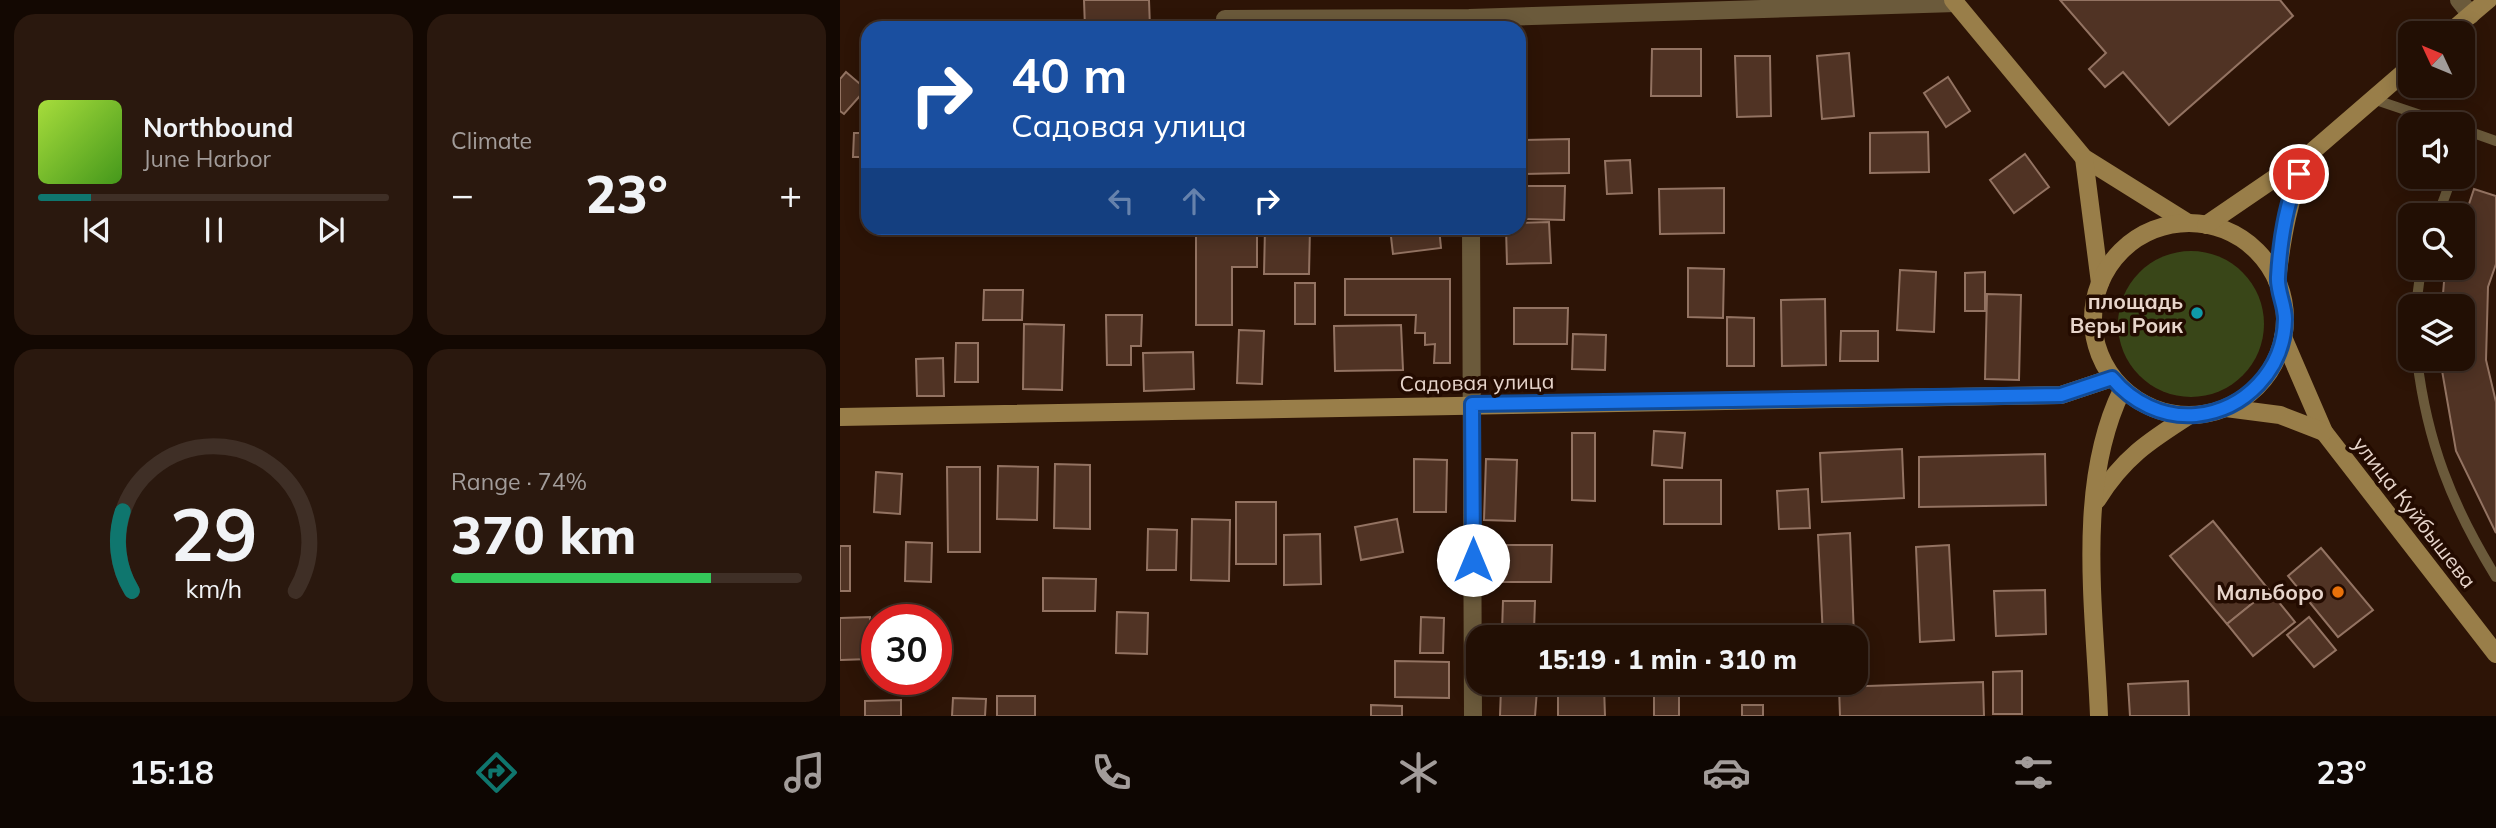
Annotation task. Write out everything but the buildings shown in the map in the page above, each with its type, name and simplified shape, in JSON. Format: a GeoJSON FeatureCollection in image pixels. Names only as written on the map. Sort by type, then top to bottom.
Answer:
{"type":"FeatureCollection","features":[{"type":"Feature","properties":{"kind":"main road"},"geometry":{"type":"LineString","coordinates":[[2464,21],[2488,0]]}},
{"type":"Feature","properties":{"kind":"main road"},"geometry":{"type":"LineString","coordinates":[[1955,2],[2084,158],[2188,223]]}},
{"type":"Feature","properties":{"kind":"main road"},"geometry":{"type":"LineString","coordinates":[[2206,225],[2307,156],[2398,77]]}},
{"type":"Feature","properties":{"kind":"main road"},"geometry":{"type":"LineString","coordinates":[[2227,408],[2258,387],[2278,355],[2285,318],[2277,281],[2288,204],[2307,156]]}},
{"type":"Feature","properties":{"kind":"main road"},"geometry":{"type":"LineString","coordinates":[[2084,158],[2100,283]]}},
{"type":"Feature","properties":{"kind":"main road"},"geometry":{"type":"LineString","coordinates":[[2277,281],[2256,250],[2225,230],[2188,223],[2151,231],[2120,252],[2100,283],[2094,301],[2095,339],[2117,384],[2153,409],[2190,415],[2227,408],[2280,415],[2324,432]]}},
{"type":"Feature","properties":{"kind":"main road","name":"улица Куйбышева"},"geometry":{"type":"LineString","coordinates":[[2283,337],[2324,432],[2493,643]]}},
{"type":"Feature","properties":{"kind":"main road"},"geometry":{"type":"LineString","coordinates":[[2099,716],[2091,509],[2106,421],[2117,384]]}},
{"type":"Feature","properties":{"kind":"main road","name":"Садовая улица"},"geometry":{"type":"LineString","coordinates":[[840,417],[2061,395],[2117,384]]}},
{"type":"Feature","properties":{"kind":"main road"},"geometry":{"type":"LineString","coordinates":[[2091,509],[2115,470],[2149,441],[2190,415]]}},
{"type":"Feature","properties":{"kind":"street"},"geometry":{"type":"LineString","coordinates":[[2459,0],[2471,15]]}},
{"type":"Feature","properties":{"kind":"street"},"geometry":{"type":"LineString","coordinates":[[1515,21],[1955,2]]}},
{"type":"Feature","properties":{"kind":"street"},"geometry":{"type":"LineString","coordinates":[[1225,19],[1347,21]]}},
{"type":"Feature","properties":{"kind":"street"},"geometry":{"type":"LineString","coordinates":[[1471,235],[1473,716]]}},
{"type":"Feature","properties":{"kind":"lane"},"geometry":{"type":"LineString","coordinates":[[2373,99],[2411,112]]}},
{"type":"Feature","properties":{"kind":"lane"},"geometry":{"type":"LineString","coordinates":[[2475,134],[2496,141]]}},
{"type":"Feature","properties":{"kind":"lane"},"geometry":{"type":"LineString","coordinates":[[2420,371],[2442,477],[2469,533],[2496,577]]}},
{"type":"Feature","properties":{"kind":"green space"},"geometry":{"type":"Polygon","coordinates":[[[2191,251],[2219,257],[2243,272],[2258,296],[2264,324],[2258,352],[2243,376],[2219,391],[2191,397],[2163,391],[2139,376],[2124,352],[2118,324],[2124,296],[2139,272],[2163,257],[2191,251]]]}},
{"type":"Feature","properties":{"kind":"place","name":"площадь Веры Роик"},"geometry":{"type":"Point","coordinates":[2197,313]}},
{"type":"Feature","properties":{"kind":"place","name":"Мальборо"},"geometry":{"type":"Point","coordinates":[2338,592]}},
{"type":"Feature","properties":{"kind":"route"},"geometry":{"type":"LineString","coordinates":[[1473,560],[1472,404],[2061,395],[2112,378],[2136,400],[2171,414],[2190,415],[2227,408],[2258,387],[2278,355],[2285,318],[2277,281],[2282,231],[2291,191],[2299,174]]}}]}
